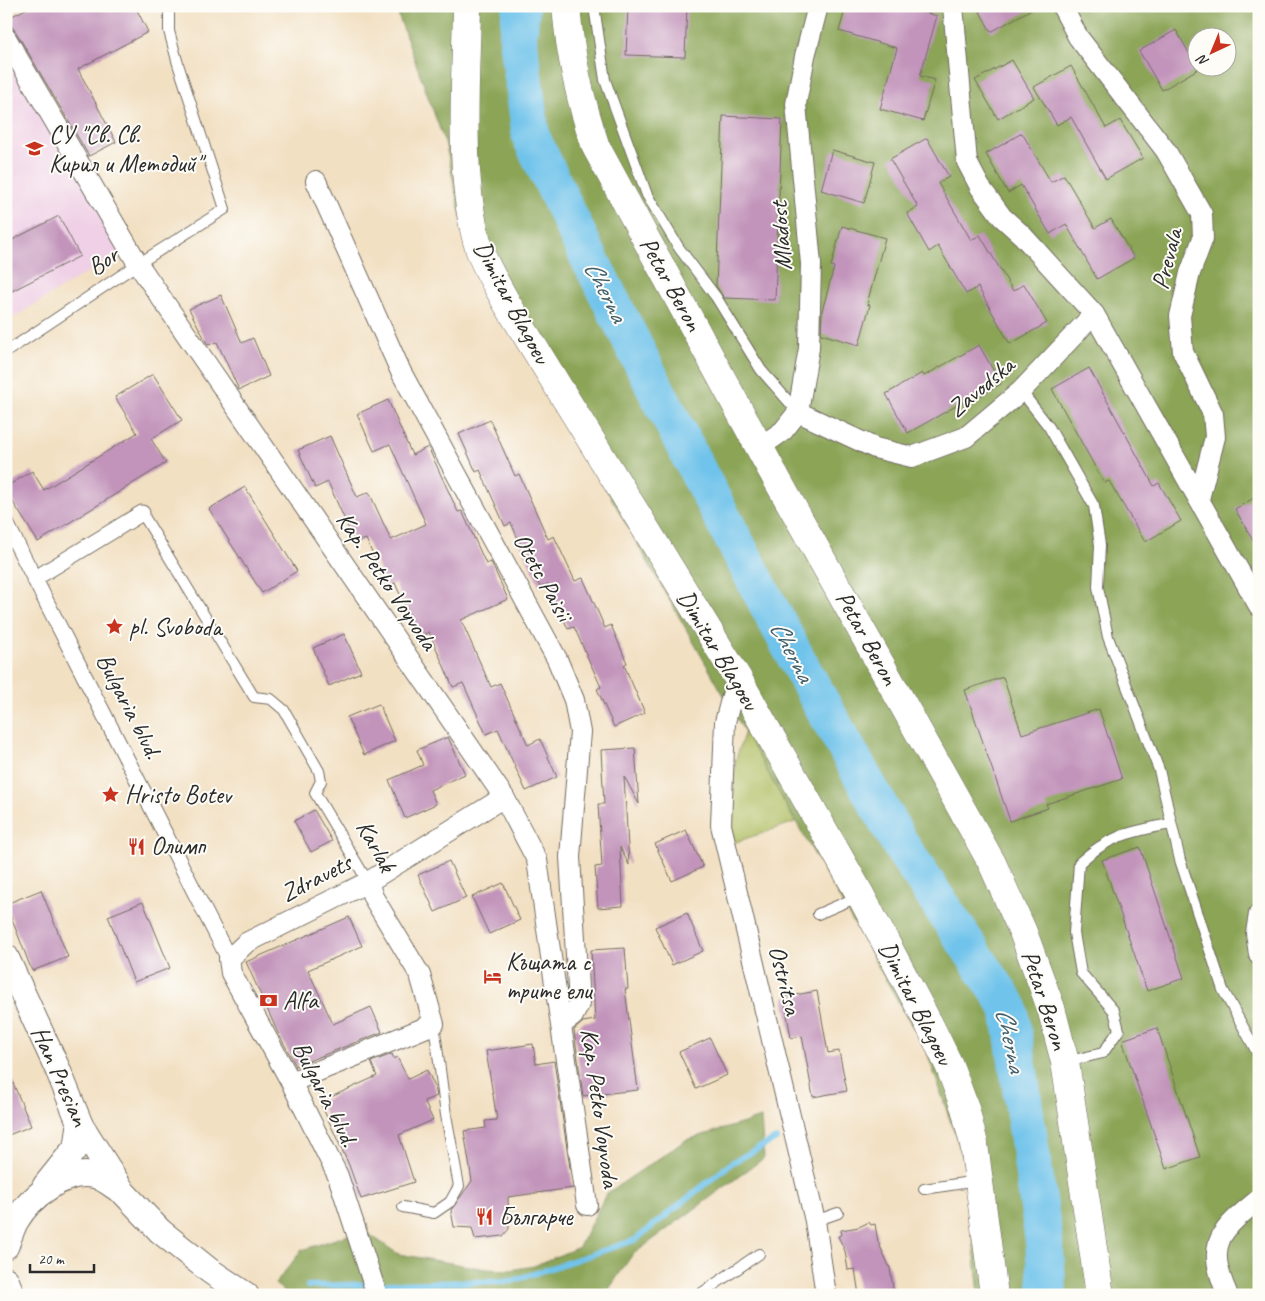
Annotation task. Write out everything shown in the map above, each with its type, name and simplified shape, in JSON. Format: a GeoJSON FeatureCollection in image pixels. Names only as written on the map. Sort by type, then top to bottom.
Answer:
{"type":"FeatureCollection","features":[{"type":"Feature","properties":{"kind":"main road","name":"Dimitar Blagoev"},"geometry":{"type":"LineString","coordinates":[[467,6],[465,136],[470,205],[481,252],[506,302],[737,677],[861,896],[949,1065],[965,1108],[980,1181],[994,1295]]}},
{"type":"Feature","properties":{"kind":"main road","name":"Petar Beron"},"geometry":{"type":"LineString","coordinates":[[566,6],[572,58],[582,106],[596,147],[760,447],[992,863],[1023,932],[1052,1008],[1065,1062],[1100,1295]]}},
{"type":"Feature","properties":{"kind":"street","name":"Mladost"},"geometry":{"type":"LineString","coordinates":[[760,447],[783,431],[798,412],[810,348],[811,264],[796,104],[805,56],[818,6]]}},
{"type":"Feature","properties":{"kind":"street"},"geometry":{"type":"LineString","coordinates":[[953,6],[967,162],[980,187],[1002,217],[1022,235],[1094,314],[1259,606]]}},
{"type":"Feature","properties":{"kind":"street","name":"Prevala"},"geometry":{"type":"LineString","coordinates":[[1062,6],[1078,37],[1166,151],[1202,214],[1203,238],[1190,273],[1180,316],[1183,352],[1213,414],[1215,437],[1198,499]]}},
{"type":"Feature","properties":{"kind":"street","name":"Kap. Petko Voyvoda"},"geometry":{"type":"LineString","coordinates":[[6,38],[138,264],[504,797],[537,860],[587,1205]]}},
{"type":"Feature","properties":{"kind":"street","name":"Otetc Paisii"},"geometry":{"type":"LineString","coordinates":[[316,181],[401,372],[557,659],[574,700],[580,732],[570,857],[580,1004],[573,1016],[561,1025]]}},
{"type":"Feature","properties":{"kind":"street","name":"Zavodska"},"geometry":{"type":"LineString","coordinates":[[798,412],[875,448],[912,457],[966,437],[1021,392],[1094,314]]}},
{"type":"Feature","properties":{"kind":"street"},"geometry":{"type":"LineString","coordinates":[[34,579],[142,513]]}},
{"type":"Feature","properties":{"kind":"street","name":"Bulgaria blvd."},"geometry":{"type":"LineString","coordinates":[[6,523],[229,959],[231,973],[291,1082],[338,1176],[377,1295]]}},
{"type":"Feature","properties":{"kind":"street","name":"Ostritsa"},"geometry":{"type":"LineString","coordinates":[[737,677],[725,722],[721,826],[815,1221],[826,1295]]}},
{"type":"Feature","properties":{"kind":"street","name":"Zdravets"},"geometry":{"type":"LineString","coordinates":[[229,959],[246,943],[368,882],[504,797]]}},
{"type":"Feature","properties":{"kind":"street","name":"Karlak"},"geometry":{"type":"LineString","coordinates":[[368,882],[373,897],[420,975],[434,1024]]}},
{"type":"Feature","properties":{"kind":"street"},"geometry":{"type":"LineString","coordinates":[[1259,914],[1256,933],[1259,955]]}},
{"type":"Feature","properties":{"kind":"street","name":"Han Presian"},"geometry":{"type":"LineString","coordinates":[[6,957],[58,1070],[80,1124],[122,1192]]}},
{"type":"Feature","properties":{"kind":"street"},"geometry":{"type":"LineString","coordinates":[[291,1082],[434,1024]]}},
{"type":"Feature","properties":{"kind":"street"},"geometry":{"type":"LineString","coordinates":[[6,1246],[16,1221],[41,1193],[76,1146],[80,1124]]}},
{"type":"Feature","properties":{"kind":"street"},"geometry":{"type":"LineString","coordinates":[[41,1193],[58,1181],[70,1177],[95,1176],[122,1192],[160,1231],[210,1271],[246,1295]]}},
{"type":"Feature","properties":{"kind":"street"},"geometry":{"type":"LineString","coordinates":[[1227,1293],[1220,1276],[1215,1250],[1227,1225],[1259,1199]]}},
{"type":"Feature","properties":{"kind":"street"},"geometry":{"type":"LineString","coordinates":[[6,1280],[12,1295]]}},
{"type":"Feature","properties":{"kind":"lane","name":"Bor"},"geometry":{"type":"LineString","coordinates":[[6,352],[138,264],[225,210],[178,64],[169,31],[169,6]]}},
{"type":"Feature","properties":{"kind":"lane"},"geometry":{"type":"LineString","coordinates":[[594,6],[605,80],[646,195],[678,248],[716,297],[761,370],[798,412]]}},
{"type":"Feature","properties":{"kind":"lane"},"geometry":{"type":"LineString","coordinates":[[1021,392],[1049,427],[1094,506],[1100,545],[1098,587],[1108,637],[1159,770],[1170,824],[1180,860],[1223,990],[1259,1056]]}},
{"type":"Feature","properties":{"kind":"lane","name":"Karlak"},"geometry":{"type":"LineString","coordinates":[[142,513],[254,696],[271,699],[284,710],[319,771],[320,781],[315,793],[368,882]]}},
{"type":"Feature","properties":{"kind":"lane"},"geometry":{"type":"LineString","coordinates":[[1065,1062],[1103,1053],[1118,1030],[1114,1011],[1081,973],[1074,933],[1079,863],[1098,846],[1127,832],[1170,824]]}},
{"type":"Feature","properties":{"kind":"lane"},"geometry":{"type":"LineString","coordinates":[[818,914],[861,896]]}},
{"type":"Feature","properties":{"kind":"lane","name":"Karlak"},"geometry":{"type":"LineString","coordinates":[[403,1207],[434,1213],[450,1202],[459,1186],[446,1115],[434,1024]]}},
{"type":"Feature","properties":{"kind":"lane"},"geometry":{"type":"LineString","coordinates":[[924,1189],[980,1181]]}},
{"type":"Feature","properties":{"kind":"lane"},"geometry":{"type":"LineString","coordinates":[[815,1221],[838,1213]]}},
{"type":"Feature","properties":{"kind":"lane"},"geometry":{"type":"LineString","coordinates":[[699,1295],[760,1254]]}},
{"type":"Feature","properties":{"kind":"shaded area","name":"СУ \"Св. Св. Кирил и Методий\""},"geometry":{"type":"Polygon","coordinates":[[[6,48],[122,251],[6,322],[6,48]]]}},
{"type":"Feature","properties":{"kind":"green space"},"geometry":{"type":"Polygon","coordinates":[[[395,6],[1259,6],[1259,1295],[979,1295],[965,1164],[927,1052],[563,413],[465,235],[446,146],[395,6]]]}},
{"type":"Feature","properties":{"kind":"green space"},"geometry":{"type":"Polygon","coordinates":[[[745,731],[795,822],[730,844],[735,762],[745,731]]]}},
{"type":"Feature","properties":{"kind":"green space"},"geometry":{"type":"Polygon","coordinates":[[[761,1118],[764,1158],[632,1255],[605,1295],[552,1295],[547,1292],[526,1295],[289,1295],[275,1284],[302,1250],[363,1230],[398,1254],[486,1269],[510,1270],[534,1266],[579,1247],[606,1194],[686,1140],[761,1118]]]}},
{"type":"Feature","properties":{"kind":"building"},"geometry":{"type":"Polygon","coordinates":[[[32,6],[135,6],[148,32],[78,69],[116,142],[89,156],[16,32],[6,19],[32,6]]]}},
{"type":"Feature","properties":{"kind":"building"},"geometry":{"type":"Polygon","coordinates":[[[628,6],[687,6],[685,57],[626,55],[628,6]]]}},
{"type":"Feature","properties":{"kind":"building"},"geometry":{"type":"Polygon","coordinates":[[[846,6],[902,6],[937,16],[920,76],[935,80],[923,121],[880,109],[897,48],[839,31],[846,6]]]}},
{"type":"Feature","properties":{"kind":"building"},"geometry":{"type":"Polygon","coordinates":[[[977,6],[1037,6],[991,32],[977,6]]]}},
{"type":"Feature","properties":{"kind":"building"},"geometry":{"type":"Polygon","coordinates":[[[1176,30],[1188,51],[1188,75],[1162,90],[1139,51],[1176,30]]]}},
{"type":"Feature","properties":{"kind":"building"},"geometry":{"type":"Polygon","coordinates":[[[1012,60],[1034,98],[998,119],[975,80],[1012,60]]]}},
{"type":"Feature","properties":{"kind":"building"},"geometry":{"type":"Polygon","coordinates":[[[1071,66],[1106,128],[1120,120],[1143,158],[1106,179],[1071,117],[1057,125],[1034,87],[1071,66]]]}},
{"type":"Feature","properties":{"kind":"building"},"geometry":{"type":"Polygon","coordinates":[[[723,116],[782,119],[775,300],[724,298],[716,286],[723,116]]]}},
{"type":"Feature","properties":{"kind":"building"},"geometry":{"type":"Polygon","coordinates":[[[1022,133],[1051,182],[1064,175],[1095,228],[1111,219],[1134,258],[1097,279],[1066,224],[1050,234],[1021,185],[1008,193],[986,154],[1022,133]]]}},
{"type":"Feature","properties":{"kind":"building"},"geometry":{"type":"Polygon","coordinates":[[[927,138],[949,177],[938,183],[971,240],[980,235],[1013,291],[1024,284],[1047,323],[1010,344],[978,287],[966,294],[938,246],[929,252],[907,213],[918,207],[890,159],[927,138]]]}},
{"type":"Feature","properties":{"kind":"building"},"geometry":{"type":"Polygon","coordinates":[[[832,150],[875,162],[864,203],[821,190],[832,150]]]}},
{"type":"Feature","properties":{"kind":"building"},"geometry":{"type":"Polygon","coordinates":[[[59,216],[80,256],[6,294],[6,243],[59,216]]]}},
{"type":"Feature","properties":{"kind":"building"},"geometry":{"type":"Polygon","coordinates":[[[842,226],[885,238],[867,304],[870,305],[859,345],[821,334],[822,311],[834,267],[831,266],[842,226]]]}},
{"type":"Feature","properties":{"kind":"building"},"geometry":{"type":"Polygon","coordinates":[[[221,295],[242,343],[253,338],[269,376],[239,390],[217,342],[208,345],[189,309],[221,295]]]}},
{"type":"Feature","properties":{"kind":"building"},"geometry":{"type":"Polygon","coordinates":[[[979,345],[1001,384],[964,405],[963,402],[908,433],[886,394],[922,373],[924,376],[979,345]]]}},
{"type":"Feature","properties":{"kind":"building"},"geometry":{"type":"Polygon","coordinates":[[[1089,368],[1154,486],[1159,483],[1181,521],[1145,542],[1109,481],[1104,483],[1052,389],[1089,368]]]}},
{"type":"Feature","properties":{"kind":"building"},"geometry":{"type":"Polygon","coordinates":[[[153,374],[182,420],[151,439],[166,463],[38,542],[6,491],[6,487],[32,471],[44,490],[137,433],[115,397],[153,374]]]}},
{"type":"Feature","properties":{"kind":"building"},"geometry":{"type":"Polygon","coordinates":[[[388,400],[412,455],[428,447],[458,512],[462,511],[486,564],[491,562],[508,599],[461,620],[491,687],[500,683],[528,745],[540,739],[557,777],[526,791],[498,729],[486,734],[463,683],[453,687],[429,632],[419,637],[395,583],[387,587],[366,539],[355,543],[328,482],[315,488],[298,450],[330,436],[357,497],[369,492],[391,540],[426,524],[390,444],[374,451],[357,414],[388,400]]]}},
{"type":"Feature","properties":{"kind":"building"},"geometry":{"type":"Polygon","coordinates":[[[490,420],[515,476],[519,474],[548,539],[554,536],[575,581],[583,578],[605,628],[611,625],[627,663],[624,665],[645,713],[614,727],[597,689],[601,687],[574,627],[568,629],[548,584],[540,587],[511,523],[505,526],[480,470],[476,472],[459,434],[490,420]]]}},
{"type":"Feature","properties":{"kind":"building"},"geometry":{"type":"Polygon","coordinates":[[[245,487],[297,571],[262,593],[209,509],[245,487]]]}},
{"type":"Feature","properties":{"kind":"building"},"geometry":{"type":"Polygon","coordinates":[[[1259,495],[1259,551],[1235,509],[1259,495]]]}},
{"type":"Feature","properties":{"kind":"building"},"geometry":{"type":"Polygon","coordinates":[[[344,634],[361,672],[329,686],[313,648],[344,634]]]}},
{"type":"Feature","properties":{"kind":"building"},"geometry":{"type":"Polygon","coordinates":[[[1003,677],[1022,734],[1099,709],[1122,779],[1046,804],[1048,808],[1010,821],[965,690],[1003,677]]]}},
{"type":"Feature","properties":{"kind":"building"},"geometry":{"type":"Polygon","coordinates":[[[379,704],[395,741],[364,755],[347,717],[379,704]]]}},
{"type":"Feature","properties":{"kind":"building"},"geometry":{"type":"Polygon","coordinates":[[[448,737],[465,774],[430,790],[436,804],[405,818],[389,780],[423,765],[417,750],[448,737]]]}},
{"type":"Feature","properties":{"kind":"building"},"geometry":{"type":"Polygon","coordinates":[[[635,748],[639,804],[624,776],[629,865],[620,847],[623,906],[598,908],[595,867],[602,866],[598,804],[604,804],[601,750],[635,748]]]}},
{"type":"Feature","properties":{"kind":"building"},"geometry":{"type":"Polygon","coordinates":[[[314,810],[332,841],[311,852],[294,821],[314,810]]]}},
{"type":"Feature","properties":{"kind":"building"},"geometry":{"type":"Polygon","coordinates":[[[686,830],[703,867],[672,881],[655,844],[686,830]]]}},
{"type":"Feature","properties":{"kind":"building"},"geometry":{"type":"Polygon","coordinates":[[[1140,847],[1184,978],[1147,991],[1102,860],[1140,847]]]}},
{"type":"Feature","properties":{"kind":"building"},"geometry":{"type":"Polygon","coordinates":[[[449,861],[466,898],[435,912],[418,875],[449,861]]]}},
{"type":"Feature","properties":{"kind":"building"},"geometry":{"type":"Polygon","coordinates":[[[503,883],[520,920],[489,934],[472,897],[503,883]]]}},
{"type":"Feature","properties":{"kind":"building"},"geometry":{"type":"Polygon","coordinates":[[[41,890],[68,957],[32,971],[6,904],[41,890]]]}},
{"type":"Feature","properties":{"kind":"building"},"geometry":{"type":"Polygon","coordinates":[[[143,902],[170,968],[134,982],[108,916],[143,902]]]}},
{"type":"Feature","properties":{"kind":"building"},"geometry":{"type":"Polygon","coordinates":[[[687,913],[703,951],[672,965],[655,927],[687,913]]]}},
{"type":"Feature","properties":{"kind":"building"},"geometry":{"type":"Polygon","coordinates":[[[349,917],[362,946],[308,970],[333,1024],[371,1007],[382,1032],[296,1066],[277,1031],[246,962],[349,917]]]}},
{"type":"Feature","properties":{"kind":"building"},"geometry":{"type":"Polygon","coordinates":[[[625,948],[628,989],[625,989],[638,1090],[583,1096],[574,1030],[583,1022],[595,1020],[591,950],[625,948]]]}},
{"type":"Feature","properties":{"kind":"building"},"geometry":{"type":"Polygon","coordinates":[[[817,991],[828,1053],[839,1051],[847,1091],[813,1097],[802,1036],[791,1038],[784,997],[817,991]]]}},
{"type":"Feature","properties":{"kind":"building"},"geometry":{"type":"Polygon","coordinates":[[[1157,1028],[1200,1157],[1166,1169],[1122,1040],[1157,1028]]]}},
{"type":"Feature","properties":{"kind":"building"},"geometry":{"type":"Polygon","coordinates":[[[710,1038],[727,1075],[696,1089],[679,1052],[710,1038]]]}},
{"type":"Feature","properties":{"kind":"building"},"geometry":{"type":"Polygon","coordinates":[[[533,1044],[536,1064],[554,1061],[573,1188],[508,1197],[509,1229],[503,1236],[475,1239],[472,1228],[454,1227],[451,1210],[472,1181],[464,1131],[486,1128],[485,1121],[497,1120],[486,1051],[533,1044]]]}},
{"type":"Feature","properties":{"kind":"building"},"geometry":{"type":"Polygon","coordinates":[[[392,1054],[394,1059],[397,1057],[408,1079],[427,1070],[437,1096],[424,1101],[433,1120],[399,1135],[414,1182],[361,1199],[349,1165],[320,1102],[377,1076],[371,1062],[392,1054]]]}},
{"type":"Feature","properties":{"kind":"building"},"geometry":{"type":"Polygon","coordinates":[[[6,1066],[31,1126],[6,1136],[6,1066]]]}},
{"type":"Feature","properties":{"kind":"building"},"geometry":{"type":"Polygon","coordinates":[[[869,1222],[871,1225],[875,1224],[878,1242],[890,1268],[894,1295],[859,1295],[855,1269],[848,1270],[845,1251],[838,1236],[842,1235],[841,1230],[859,1227],[869,1222]]]}},
{"type":"Feature","properties":{"kind":"waterway","name":"Cherna"},"geometry":{"type":"LineString","coordinates":[[521,6],[518,38],[531,137],[583,246],[697,470],[802,669],[903,849],[1009,1007],[1044,1240],[1048,1295]]}},
{"type":"Feature","properties":{"kind":"waterway"},"geometry":{"type":"LineString","coordinates":[[308,1286],[512,1281],[635,1240],[733,1162],[776,1139]]}},
{"type":"Feature","properties":{"kind":"place","name":"СУ \"Св. Св. Кирил и Методий\""},"geometry":{"type":"Point","coordinates":[35,149]}},
{"type":"Feature","properties":{"kind":"place","name":"pl. Svoboda"},"geometry":{"type":"Point","coordinates":[115,627]}},
{"type":"Feature","properties":{"kind":"place","name":"Hristo Botev"},"geometry":{"type":"Point","coordinates":[111,795]}},
{"type":"Feature","properties":{"kind":"place","name":"Олимп"},"geometry":{"type":"Point","coordinates":[137,846]}},
{"type":"Feature","properties":{"kind":"place","name":"Къщата с трите ели"},"geometry":{"type":"Point","coordinates":[492,976]}},
{"type":"Feature","properties":{"kind":"place","name":"Alfa"},"geometry":{"type":"Point","coordinates":[269,1001]}},
{"type":"Feature","properties":{"kind":"place","name":"Българче"},"geometry":{"type":"Point","coordinates":[485,1217]}}]}
